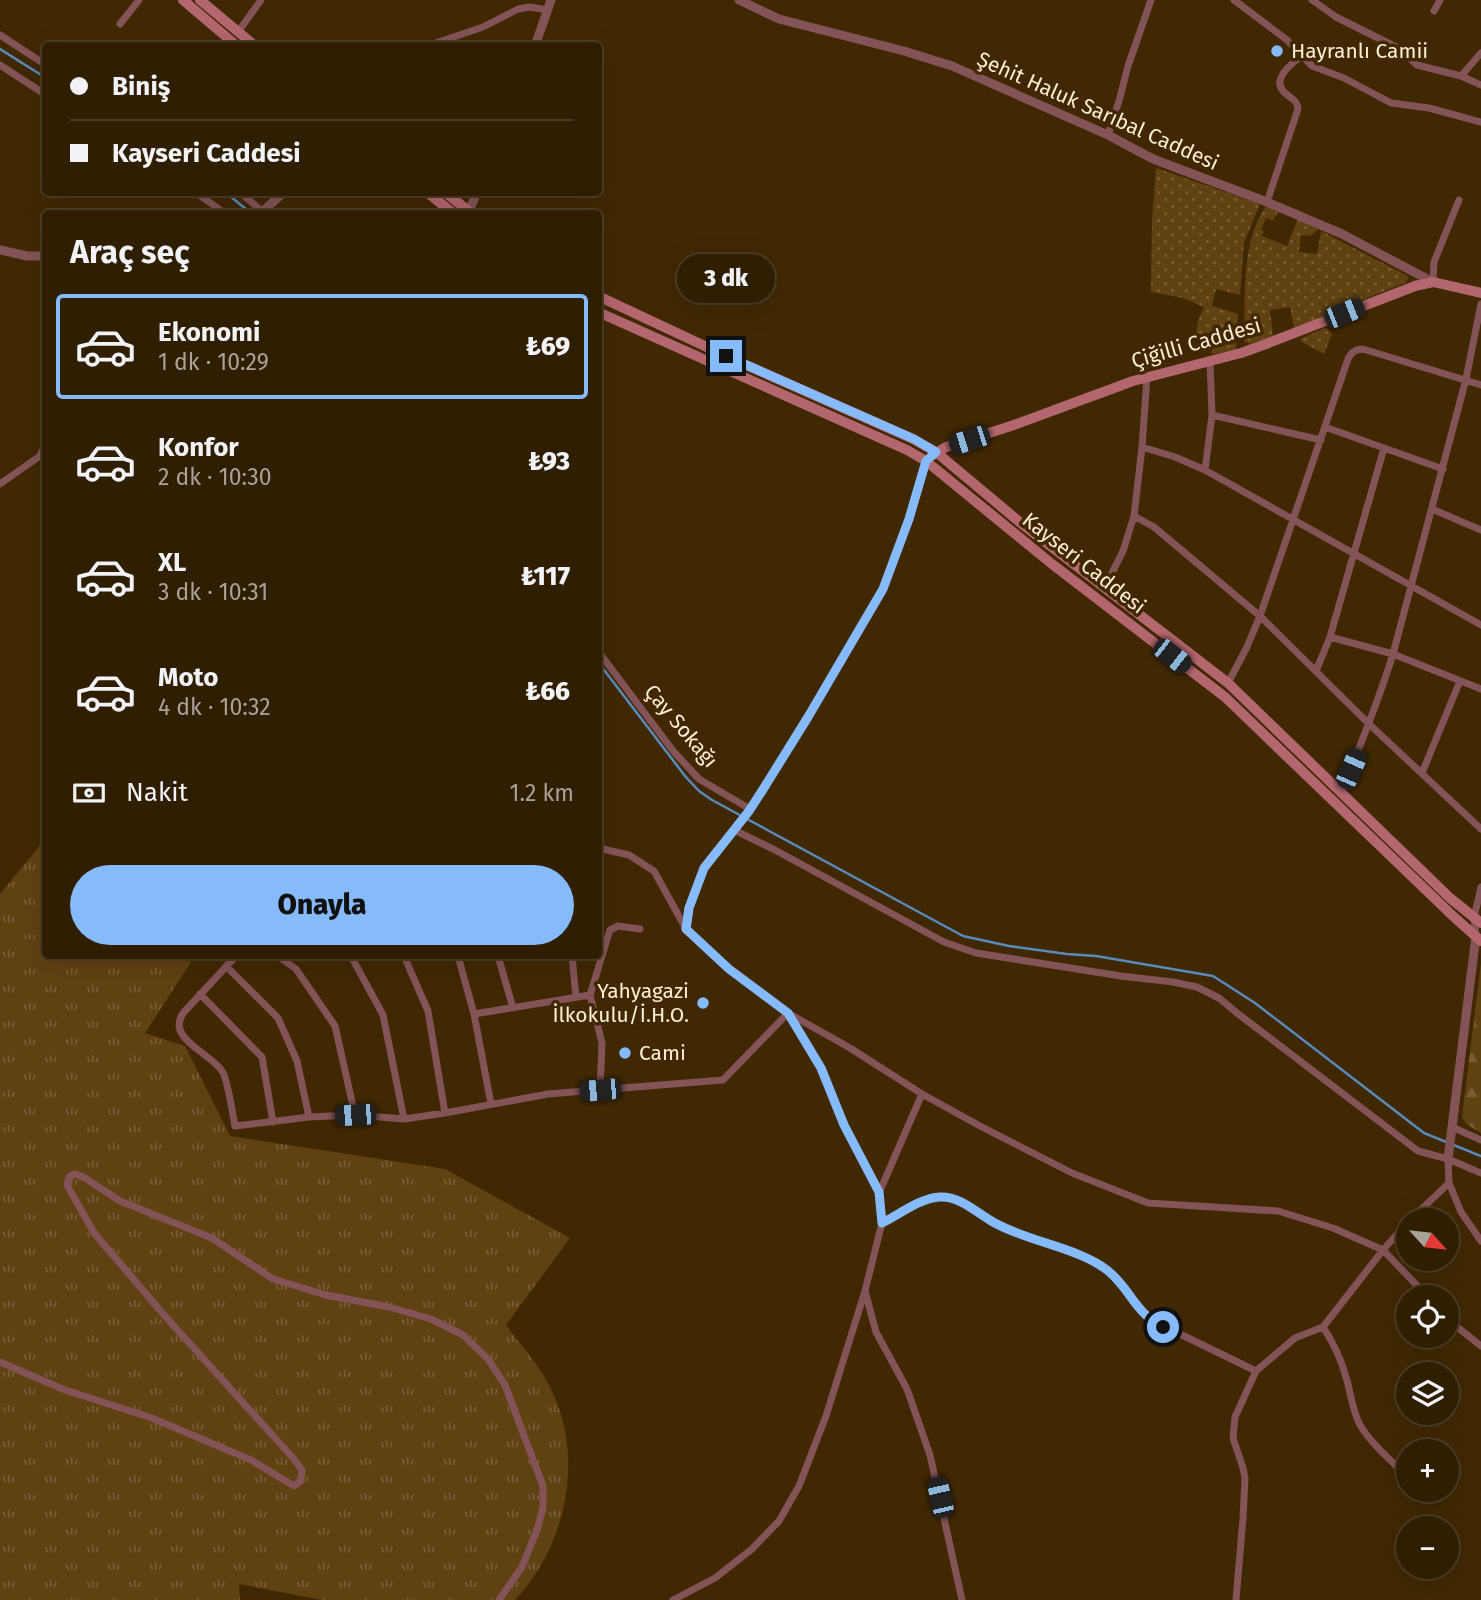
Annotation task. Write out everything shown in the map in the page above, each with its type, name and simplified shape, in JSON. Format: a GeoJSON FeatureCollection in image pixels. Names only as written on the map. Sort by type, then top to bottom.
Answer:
{"type":"FeatureCollection","features":[{"type":"Feature","properties":{"kind":"main road"},"geometry":{"type":"LineString","coordinates":[[183,0],[234,41]]}},
{"type":"Feature","properties":{"kind":"main road"},"geometry":{"type":"LineString","coordinates":[[200,0],[234,41]]}},
{"type":"Feature","properties":{"kind":"main road"},"geometry":{"type":"LineString","coordinates":[[432,196],[449,210]]}},
{"type":"Feature","properties":{"kind":"main road"},"geometry":{"type":"LineString","coordinates":[[450,196],[468,210]]}},
{"type":"Feature","properties":{"kind":"main road","name":"Çiğilli Caddesi"},"geometry":{"type":"LineString","coordinates":[[926,461],[946,447],[1133,381],[1266,344],[1398,292],[1433,282],[1481,293]]}},
{"type":"Feature","properties":{"kind":"main road","name":"Kayseri Caddesi"},"geometry":{"type":"LineString","coordinates":[[602,298],[914,439],[936,452],[1022,524],[1228,683],[1477,921]]}},
{"type":"Feature","properties":{"kind":"main road","name":"Kayseri Caddesi"},"geometry":{"type":"LineString","coordinates":[[602,314],[926,461],[1052,564],[1225,697],[1478,938]]}},
{"type":"Feature","properties":{"kind":"street"},"geometry":{"type":"LineString","coordinates":[[120,24],[139,0]]}},
{"type":"Feature","properties":{"kind":"street"},"geometry":{"type":"LineString","coordinates":[[234,41],[261,0]]}},
{"type":"Feature","properties":{"kind":"street","name":"Şehit Haluk Sarıbal Caddesi"},"geometry":{"type":"LineString","coordinates":[[739,0],[779,19],[951,66],[1108,135],[1153,159],[1342,234],[1433,282]]}},
{"type":"Feature","properties":{"kind":"street"},"geometry":{"type":"LineString","coordinates":[[1108,135],[1151,0]]}},
{"type":"Feature","properties":{"kind":"street"},"geometry":{"type":"LineString","coordinates":[[1234,0],[1287,40],[1312,66],[1344,78],[1391,103],[1429,108],[1481,122]]}},
{"type":"Feature","properties":{"kind":"street"},"geometry":{"type":"LineString","coordinates":[[1312,0],[1336,17],[1398,48],[1417,65],[1461,76],[1481,85]]}},
{"type":"Feature","properties":{"kind":"street"},"geometry":{"type":"LineString","coordinates":[[1434,11],[1440,0]]}},
{"type":"Feature","properties":{"kind":"street"},"geometry":{"type":"LineString","coordinates":[[439,42],[483,27],[518,9],[549,5],[536,42]]}},
{"type":"Feature","properties":{"kind":"street"},"geometry":{"type":"LineString","coordinates":[[0,34],[42,62]]}},
{"type":"Feature","properties":{"kind":"street"},"geometry":{"type":"LineString","coordinates":[[1461,76],[1481,53]]}},
{"type":"Feature","properties":{"kind":"street"},"geometry":{"type":"LineString","coordinates":[[1267,202],[1298,109],[1296,100],[1280,87],[1281,80],[1286,69],[1301,56]]}},
{"type":"Feature","properties":{"kind":"street"},"geometry":{"type":"LineString","coordinates":[[0,65],[42,92]]}},
{"type":"Feature","properties":{"kind":"street"},"geometry":{"type":"LineString","coordinates":[[201,196],[220,210]]}},
{"type":"Feature","properties":{"kind":"street"},"geometry":{"type":"LineString","coordinates":[[244,196],[259,210]]}},
{"type":"Feature","properties":{"kind":"street"},"geometry":{"type":"LineString","coordinates":[[265,210],[280,196]]}},
{"type":"Feature","properties":{"kind":"street"},"geometry":{"type":"LineString","coordinates":[[1433,282],[1434,262],[1459,200]]}},
{"type":"Feature","properties":{"kind":"street"},"geometry":{"type":"LineString","coordinates":[[0,250],[27,256],[42,256]]}},
{"type":"Feature","properties":{"kind":"street"},"geometry":{"type":"LineString","coordinates":[[1340,792],[1369,724],[1393,654],[1466,379],[1481,304]]}},
{"type":"Feature","properties":{"kind":"street"},"geometry":{"type":"LineString","coordinates":[[1228,683],[1260,617],[1352,353],[1363,349],[1481,385]]}},
{"type":"Feature","properties":{"kind":"street"},"geometry":{"type":"LineString","coordinates":[[1205,470],[1212,415],[1210,361]]}},
{"type":"Feature","properties":{"kind":"street"},"geometry":{"type":"LineString","coordinates":[[1105,587],[1123,551],[1134,516],[1147,377]]}},
{"type":"Feature","properties":{"kind":"street"},"geometry":{"type":"LineString","coordinates":[[1212,415],[1321,440]]}},
{"type":"Feature","properties":{"kind":"street"},"geometry":{"type":"LineString","coordinates":[[1325,427],[1443,469]]}},
{"type":"Feature","properties":{"kind":"street"},"geometry":{"type":"LineString","coordinates":[[1142,447],[1205,470],[1481,625]]}},
{"type":"Feature","properties":{"kind":"street"},"geometry":{"type":"LineString","coordinates":[[1316,671],[1329,637],[1384,448]]}},
{"type":"Feature","properties":{"kind":"street"},"geometry":{"type":"LineString","coordinates":[[0,484],[40,456],[42,452]]}},
{"type":"Feature","properties":{"kind":"street"},"geometry":{"type":"LineString","coordinates":[[686,929],[689,908],[704,868],[749,810],[808,717],[883,589],[909,519],[926,461]]}},
{"type":"Feature","properties":{"kind":"street"},"geometry":{"type":"LineString","coordinates":[[1432,509],[1481,530]]}},
{"type":"Feature","properties":{"kind":"street"},"geometry":{"type":"LineString","coordinates":[[1134,516],[1154,527],[1260,617],[1481,829]]}},
{"type":"Feature","properties":{"kind":"street"},"geometry":{"type":"LineString","coordinates":[[1329,637],[1393,654],[1481,689]]}},
{"type":"Feature","properties":{"kind":"street","name":"Çay Sokağı"},"geometry":{"type":"LineString","coordinates":[[602,656],[674,752],[699,779],[749,810]]}},
{"type":"Feature","properties":{"kind":"street"},"geometry":{"type":"LineString","coordinates":[[1422,773],[1460,681]]}},
{"type":"Feature","properties":{"kind":"street"},"geometry":{"type":"LineString","coordinates":[[734,830],[944,942],[976,953],[1197,987],[1219,998],[1418,1151],[1448,1159],[1481,1173]]}},
{"type":"Feature","properties":{"kind":"street"},"geometry":{"type":"LineString","coordinates":[[602,849],[629,855],[654,871],[686,929],[729,969],[788,1013],[850,1048],[922,1094],[1072,1173],[1148,1203],[1278,1211],[1333,1228],[1382,1250],[1416,1285]]}},
{"type":"Feature","properties":{"kind":"street"},"geometry":{"type":"LineString","coordinates":[[1481,887],[1478,938],[1448,1159],[1449,1183],[1461,1212],[1481,1241]]}},
{"type":"Feature","properties":{"kind":"street"},"geometry":{"type":"LineString","coordinates":[[602,956],[610,930],[618,926],[640,929]]}},
{"type":"Feature","properties":{"kind":"street"},"geometry":{"type":"LineString","coordinates":[[233,959],[178,1022],[181,1034],[223,1071],[235,1126],[309,1117],[355,1115],[404,1119],[548,1094],[723,1080],[788,1013]]}},
{"type":"Feature","properties":{"kind":"street"},"geometry":{"type":"LineString","coordinates":[[282,959],[296,969],[335,1026],[355,1115]]}},
{"type":"Feature","properties":{"kind":"street"},"geometry":{"type":"LineString","coordinates":[[353,959],[383,1015],[404,1119]]}},
{"type":"Feature","properties":{"kind":"street"},"geometry":{"type":"LineString","coordinates":[[405,959],[428,1011],[445,1113]]}},
{"type":"Feature","properties":{"kind":"street"},"geometry":{"type":"LineString","coordinates":[[459,959],[474,1014],[491,1104]]}},
{"type":"Feature","properties":{"kind":"street"},"geometry":{"type":"LineString","coordinates":[[499,959],[513,1008]]}},
{"type":"Feature","properties":{"kind":"street"},"geometry":{"type":"LineString","coordinates":[[572,959],[576,997]]}},
{"type":"Feature","properties":{"kind":"street"},"geometry":{"type":"LineString","coordinates":[[600,1090],[602,1043],[590,995],[601,959]]}},
{"type":"Feature","properties":{"kind":"street"},"geometry":{"type":"LineString","coordinates":[[226,966],[278,1018],[297,1061],[309,1117]]}},
{"type":"Feature","properties":{"kind":"street"},"geometry":{"type":"LineString","coordinates":[[200,994],[262,1057],[273,1122]]}},
{"type":"Feature","properties":{"kind":"street"},"geometry":{"type":"LineString","coordinates":[[474,1014],[590,995]]}},
{"type":"Feature","properties":{"kind":"street"},"geometry":{"type":"LineString","coordinates":[[673,1600],[715,1578],[752,1549],[779,1521],[799,1486],[826,1416],[865,1291],[882,1223],[879,1192],[844,1125],[821,1068],[788,1013]]}},
{"type":"Feature","properties":{"kind":"street"},"geometry":{"type":"LineString","coordinates":[[879,1192],[922,1094]]}},
{"type":"Feature","properties":{"kind":"street"},"geometry":{"type":"LineString","coordinates":[[1452,1128],[1481,1140]]}},
{"type":"Feature","properties":{"kind":"street"},"geometry":{"type":"LineString","coordinates":[[0,1362],[65,1390],[152,1418],[251,1460],[294,1486],[301,1481],[302,1470],[294,1459],[94,1233],[67,1185],[69,1177],[75,1174],[120,1201],[212,1238],[273,1279],[326,1295],[389,1307],[431,1319],[463,1335],[488,1359],[505,1385],[543,1486],[543,1508],[537,1530],[522,1567],[499,1600]]}},
{"type":"Feature","properties":{"kind":"street"},"geometry":{"type":"LineString","coordinates":[[1423,1208],[1449,1183]]}},
{"type":"Feature","properties":{"kind":"street"},"geometry":{"type":"LineString","coordinates":[[882,1223],[926,1200],[940,1197],[957,1200],[1013,1232],[1092,1260],[1121,1283],[1138,1309],[1149,1319],[1256,1371]]}},
{"type":"Feature","properties":{"kind":"street"},"geometry":{"type":"LineString","coordinates":[[1236,1600],[1245,1478],[1236,1448],[1233,1428],[1235,1417],[1256,1371],[1295,1338],[1323,1326],[1396,1236]]}},
{"type":"Feature","properties":{"kind":"street"},"geometry":{"type":"LineString","coordinates":[[865,1291],[876,1332],[907,1390],[930,1455],[961,1600]]}},
{"type":"Feature","properties":{"kind":"street"},"geometry":{"type":"LineString","coordinates":[[1323,1326],[1340,1359],[1361,1426],[1396,1465]]}},
{"type":"Feature","properties":{"kind":"street"},"geometry":{"type":"LineString","coordinates":[[1459,1329],[1481,1346]]}},
{"type":"Feature","properties":{"kind":"green space"},"geometry":{"type":"Polygon","coordinates":[[[1156,168],[1260,204],[1244,243],[1240,295],[1216,289],[1212,306],[1238,314],[1236,350],[1212,354],[1209,333],[1196,335],[1204,307],[1183,298],[1151,292],[1156,168]]]}},
{"type":"Feature","properties":{"kind":"green space"},"geometry":{"type":"Polygon","coordinates":[[[1266,206],[1279,211],[1273,220],[1266,218],[1261,230],[1264,231],[1262,236],[1287,246],[1298,219],[1319,229],[1309,236],[1301,235],[1299,252],[1317,254],[1321,231],[1409,277],[1402,284],[1294,328],[1290,307],[1270,310],[1273,336],[1250,344],[1244,341],[1246,271],[1252,237],[1266,206]]]}},
{"type":"Feature","properties":{"kind":"green space"},"geometry":{"type":"Polygon","coordinates":[[[1326,327],[1332,334],[1324,354],[1300,339],[1326,327]]]}},
{"type":"Feature","properties":{"kind":"green space"},"geometry":{"type":"Polygon","coordinates":[[[42,843],[42,959],[193,959],[145,1033],[185,1046],[230,1136],[445,1169],[570,1238],[506,1325],[540,1369],[557,1404],[565,1433],[568,1463],[560,1522],[549,1550],[534,1576],[515,1600],[322,1600],[239,1584],[240,1600],[0,1600],[0,894],[42,843]]]}},
{"type":"Feature","properties":{"kind":"green space"},"geometry":{"type":"Polygon","coordinates":[[[1481,963],[1481,1133],[1466,1124],[1462,1117],[1481,963]]]}},
{"type":"Feature","properties":{"kind":"waterway"},"geometry":{"type":"LineString","coordinates":[[0,49],[42,75]]}},
{"type":"Feature","properties":{"kind":"waterway"},"geometry":{"type":"LineString","coordinates":[[230,196],[247,210]]}},
{"type":"Feature","properties":{"kind":"waterway"},"geometry":{"type":"LineString","coordinates":[[602,667],[685,776],[712,800],[963,936],[1009,946],[1096,956],[1213,976],[1255,1003],[1424,1133],[1481,1156]]}},
{"type":"Feature","properties":{"kind":"place","name":"Hayranlı Camii"},"geometry":{"type":"Point","coordinates":[1277,51]}},
{"type":"Feature","properties":{"kind":"place","name":"Yahyagazi İlkokulu/İ.H.O."},"geometry":{"type":"Point","coordinates":[703,1003]}},
{"type":"Feature","properties":{"kind":"place","name":"Cami"},"geometry":{"type":"Point","coordinates":[625,1053]}},
{"type":"Feature","properties":{"kind":"route"},"geometry":{"type":"LineString","coordinates":[[726,356],[914,439],[936,452],[926,461],[891,571],[876,604],[749,811],[704,868],[689,908],[686,929],[729,969],[788,1013],[821,1068],[844,1125],[879,1192],[882,1223],[926,1200],[946,1197],[957,1200],[1013,1232],[1092,1260],[1121,1283],[1143,1314],[1163,1327]]}}]}
